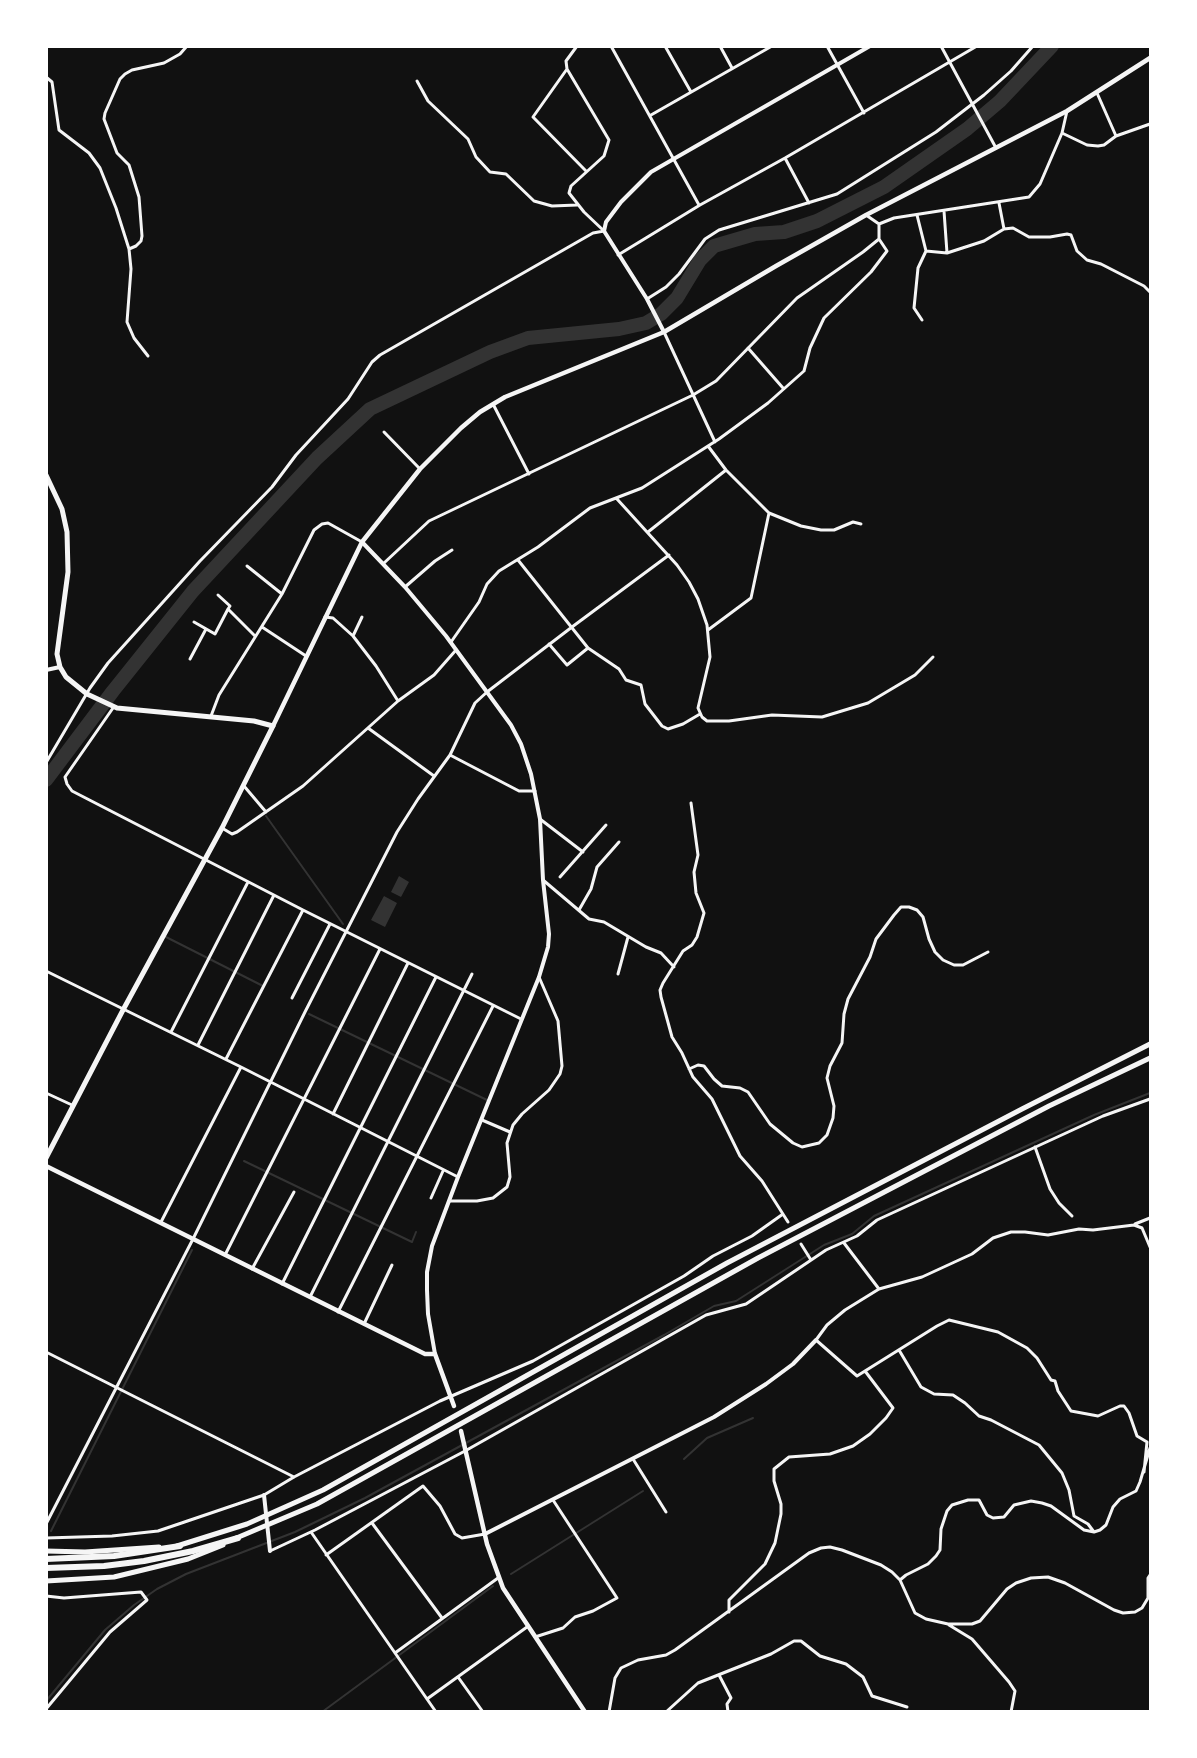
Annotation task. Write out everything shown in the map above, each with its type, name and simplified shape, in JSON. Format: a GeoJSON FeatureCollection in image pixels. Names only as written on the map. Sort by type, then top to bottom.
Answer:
{"type":"FeatureCollection","features":[{"type":"Feature","properties":{"kind":"highway"},"geometry":{"type":"LineString","coordinates":[[46,1569],[144,1561],[194,1551],[238,1538]]}},
{"type":"Feature","properties":{"kind":"highway"},"geometry":{"type":"LineString","coordinates":[[46,1559],[114,1556],[180,1546]]}},
{"type":"Feature","properties":{"kind":"main road"},"geometry":{"type":"LineString","coordinates":[[46,1158],[244,786],[362,542],[420,469],[461,428],[493,404],[664,332],[866,216],[1067,111],[1150,58]]}},
{"type":"Feature","properties":{"kind":"main road"},"geometry":{"type":"LineString","coordinates":[[46,475],[62,509],[68,532],[69,551],[57,654],[60,667],[66,677],[89,695],[113,706],[254,721],[273,726]]}},
{"type":"Feature","properties":{"kind":"main road"},"geometry":{"type":"LineString","coordinates":[[46,1551],[85,1552],[180,1546],[247,1524],[293,1505],[728,1263],[1022,1108],[1150,1044]]}},
{"type":"Feature","properties":{"kind":"main road"},"geometry":{"type":"LineString","coordinates":[[46,1581],[114,1577],[188,1559],[317,1504],[758,1258],[1049,1106],[1150,1058]]}},
{"type":"Feature","properties":{"kind":"main road"},"geometry":{"type":"LineString","coordinates":[[46,1166],[364,1325],[425,1354],[435,1354],[454,1406]]}},
{"type":"Feature","properties":{"kind":"main road"},"geometry":{"type":"LineString","coordinates":[[461,1431],[485,1534],[498,1578],[527,1627],[585,1712]]}},
{"type":"Feature","properties":{"kind":"street"},"geometry":{"type":"LineString","coordinates":[[129,249],[141,242],[139,197],[129,165],[117,153],[104,119],[105,113],[120,79],[126,74],[132,70],[164,63],[180,54],[187,46]]}},
{"type":"Feature","properties":{"kind":"street"},"geometry":{"type":"LineString","coordinates":[[577,46],[566,62],[567,69],[609,140],[604,156],[571,186],[569,193],[577,205],[604,231],[647,299],[661,324],[715,442]]}},
{"type":"Feature","properties":{"kind":"street"},"geometry":{"type":"LineString","coordinates":[[611,46],[700,205]]}},
{"type":"Feature","properties":{"kind":"street"},"geometry":{"type":"LineString","coordinates":[[665,46],[691,92]]}},
{"type":"Feature","properties":{"kind":"street"},"geometry":{"type":"LineString","coordinates":[[720,46],[733,69]]}},
{"type":"Feature","properties":{"kind":"street"},"geometry":{"type":"LineString","coordinates":[[651,116],[772,46]]}},
{"type":"Feature","properties":{"kind":"street"},"geometry":{"type":"LineString","coordinates":[[827,46],[864,113]]}},
{"type":"Feature","properties":{"kind":"street"},"geometry":{"type":"LineString","coordinates":[[604,231],[606,222],[651,172],[870,46]]}},
{"type":"Feature","properties":{"kind":"street"},"geometry":{"type":"LineString","coordinates":[[941,46],[996,148]]}},
{"type":"Feature","properties":{"kind":"street"},"geometry":{"type":"LineString","coordinates":[[618,255],[700,205],[784,159],[977,46]]}},
{"type":"Feature","properties":{"kind":"street"},"geometry":{"type":"LineString","coordinates":[[647,299],[666,288],[705,239],[718,230],[837,194],[936,132],[984,95],[1011,71],[1033,46]]}},
{"type":"Feature","properties":{"kind":"street"},"geometry":{"type":"LineString","coordinates":[[567,69],[533,117],[586,171]]}},
{"type":"Feature","properties":{"kind":"street"},"geometry":{"type":"LineString","coordinates":[[46,77],[52,82],[59,130],[89,153],[100,168],[116,208],[129,249],[131,269],[127,322],[134,338],[148,356]]}},
{"type":"Feature","properties":{"kind":"street"},"geometry":{"type":"LineString","coordinates":[[417,81],[428,101],[468,140],[476,157],[490,172],[506,174],[534,201],[552,206],[577,205]]}},
{"type":"Feature","properties":{"kind":"street"},"geometry":{"type":"LineString","coordinates":[[1097,93],[1116,136]]}},
{"type":"Feature","properties":{"kind":"street"},"geometry":{"type":"LineString","coordinates":[[879,224],[894,218],[1029,197],[1037,190],[1062,134],[1067,111]]}},
{"type":"Feature","properties":{"kind":"street"},"geometry":{"type":"LineString","coordinates":[[1062,134],[1093,146],[1104,145],[1116,136],[1150,124]]}},
{"type":"Feature","properties":{"kind":"street"},"geometry":{"type":"LineString","coordinates":[[784,159],[809,203]]}},
{"type":"Feature","properties":{"kind":"street"},"geometry":{"type":"LineString","coordinates":[[999,203],[1004,229]]}},
{"type":"Feature","properties":{"kind":"street"},"geometry":{"type":"LineString","coordinates":[[944,211],[947,253]]}},
{"type":"Feature","properties":{"kind":"street"},"geometry":{"type":"LineString","coordinates":[[917,215],[926,251],[918,268],[914,308],[922,321]]}},
{"type":"Feature","properties":{"kind":"street"},"geometry":{"type":"LineString","coordinates":[[866,216],[879,224]]}},
{"type":"Feature","properties":{"kind":"street"},"geometry":{"type":"LineString","coordinates":[[451,642],[479,602],[492,577],[538,547],[590,508],[642,488],[715,442],[768,403],[804,371],[810,348],[824,318],[871,272],[887,251],[879,238],[879,224]]}},
{"type":"Feature","properties":{"kind":"street"},"geometry":{"type":"LineString","coordinates":[[926,251],[947,253],[984,241],[1004,229],[1013,228],[1029,237],[1067,234],[1071,235],[1077,251],[1087,260],[1101,264],[1144,286],[1150,292]]}},
{"type":"Feature","properties":{"kind":"street"},"geometry":{"type":"LineString","coordinates":[[47,761],[115,656],[200,561],[272,488],[296,455],[348,399],[372,362],[380,355],[593,232],[604,231]]}},
{"type":"Feature","properties":{"kind":"street"},"geometry":{"type":"LineString","coordinates":[[384,563],[429,521],[693,395],[716,381],[797,298],[863,252],[879,238]]}},
{"type":"Feature","properties":{"kind":"street"},"geometry":{"type":"LineString","coordinates":[[748,348],[783,388]]}},
{"type":"Feature","properties":{"kind":"street"},"geometry":{"type":"LineString","coordinates":[[493,404],[529,474]]}},
{"type":"Feature","properties":{"kind":"street"},"geometry":{"type":"LineString","coordinates":[[384,432],[420,469]]}},
{"type":"Feature","properties":{"kind":"street"},"geometry":{"type":"LineString","coordinates":[[708,446],[726,470],[769,513],[801,526],[821,530],[834,530],[853,522],[861,524]]}},
{"type":"Feature","properties":{"kind":"street"},"geometry":{"type":"LineString","coordinates":[[648,532],[726,470]]}},
{"type":"Feature","properties":{"kind":"street"},"geometry":{"type":"LineString","coordinates":[[617,499],[669,555],[690,582],[698,599],[708,630],[710,657],[698,708],[707,721],[716,722],[772,715],[822,717],[868,703],[915,675],[933,657]]}},
{"type":"Feature","properties":{"kind":"street"},"geometry":{"type":"LineString","coordinates":[[708,630],[751,598],[769,513]]}},
{"type":"Feature","properties":{"kind":"street"},"geometry":{"type":"LineString","coordinates":[[211,717],[219,695],[282,594],[314,530],[328,523],[362,542],[405,587],[451,642],[511,725],[521,744],[535,791],[540,819],[549,934],[545,960],[539,977],[432,1246],[427,1272],[428,1314],[435,1354]]}},
{"type":"Feature","properties":{"kind":"street"},"geometry":{"type":"LineString","coordinates":[[405,587],[435,561],[452,550]]}},
{"type":"Feature","properties":{"kind":"street"},"geometry":{"type":"LineString","coordinates":[[46,1524],[193,1239],[397,832],[450,755],[475,704],[549,644],[669,555]]}},
{"type":"Feature","properties":{"kind":"street"},"geometry":{"type":"LineString","coordinates":[[518,560],[588,648],[619,669],[626,680],[641,686],[645,704],[662,726],[668,729],[683,724],[700,714]]}},
{"type":"Feature","properties":{"kind":"street"},"geometry":{"type":"LineString","coordinates":[[247,566],[282,594]]}},
{"type":"Feature","properties":{"kind":"street"},"geometry":{"type":"LineString","coordinates":[[194,622],[215,634],[230,606],[218,595]]}},
{"type":"Feature","properties":{"kind":"street"},"geometry":{"type":"LineString","coordinates":[[228,609],[256,636]]}},
{"type":"Feature","properties":{"kind":"street"},"geometry":{"type":"LineString","coordinates":[[325,617],[333,618],[353,636],[376,666],[398,701]]}},
{"type":"Feature","properties":{"kind":"street"},"geometry":{"type":"LineString","coordinates":[[353,636],[362,617]]}},
{"type":"Feature","properties":{"kind":"street"},"geometry":{"type":"LineString","coordinates":[[262,627],[306,656]]}},
{"type":"Feature","properties":{"kind":"street"},"geometry":{"type":"LineString","coordinates":[[190,659],[206,629]]}},
{"type":"Feature","properties":{"kind":"street"},"geometry":{"type":"LineString","coordinates":[[549,644],[567,665],[588,648]]}},
{"type":"Feature","properties":{"kind":"street"},"geometry":{"type":"LineString","coordinates":[[222,828],[235,833],[303,786],[398,701],[434,675],[456,650]]}},
{"type":"Feature","properties":{"kind":"street"},"geometry":{"type":"LineString","coordinates":[[46,670],[60,667]]}},
{"type":"Feature","properties":{"kind":"street"},"geometry":{"type":"LineString","coordinates":[[113,706],[65,777],[69,788],[79,796],[521,1019]]}},
{"type":"Feature","properties":{"kind":"street"},"geometry":{"type":"LineString","coordinates":[[368,728],[434,776]]}},
{"type":"Feature","properties":{"kind":"street"},"geometry":{"type":"LineString","coordinates":[[450,755],[519,791],[535,791]]}},
{"type":"Feature","properties":{"kind":"street"},"geometry":{"type":"LineString","coordinates":[[244,786],[266,812]]}},
{"type":"Feature","properties":{"kind":"street"},"geometry":{"type":"LineString","coordinates":[[691,803],[698,855],[694,872],[696,893],[704,913],[697,938],[683,951],[660,990],[661,997],[672,1037],[693,1077],[712,1099],[740,1156],[762,1181],[788,1222]]}},
{"type":"Feature","properties":{"kind":"street"},"geometry":{"type":"LineString","coordinates":[[540,819],[583,852]]}},
{"type":"Feature","properties":{"kind":"street"},"geometry":{"type":"LineString","coordinates":[[560,877],[606,825]]}},
{"type":"Feature","properties":{"kind":"street"},"geometry":{"type":"LineString","coordinates":[[579,910],[591,890],[597,867],[619,842]]}},
{"type":"Feature","properties":{"kind":"street"},"geometry":{"type":"LineString","coordinates":[[543,880],[589,919],[604,922],[646,947],[661,953],[674,967]]}},
{"type":"Feature","properties":{"kind":"street"},"geometry":{"type":"LineString","coordinates":[[171,1032],[248,882]]}},
{"type":"Feature","properties":{"kind":"street"},"geometry":{"type":"LineString","coordinates":[[198,1046],[274,895]]}},
{"type":"Feature","properties":{"kind":"street"},"geometry":{"type":"LineString","coordinates":[[689,1069],[698,1065],[704,1066],[722,1086],[740,1088],[748,1092],[770,1124],[793,1143],[802,1147],[819,1143],[827,1135],[833,1118],[834,1106],[827,1078],[830,1066],[842,1043],[844,1014],[848,999],[870,957],[876,939],[894,915],[901,908],[909,907],[917,910],[923,917],[935,952],[943,960],[954,965],[963,965],[988,952]]}},
{"type":"Feature","properties":{"kind":"street"},"geometry":{"type":"LineString","coordinates":[[226,1059],[303,910]]}},
{"type":"Feature","properties":{"kind":"street"},"geometry":{"type":"LineString","coordinates":[[292,998],[330,924]]}},
{"type":"Feature","properties":{"kind":"street"},"geometry":{"type":"LineString","coordinates":[[618,974],[628,937]]}},
{"type":"Feature","properties":{"kind":"street"},"geometry":{"type":"LineString","coordinates":[[224,1256],[380,949]]}},
{"type":"Feature","properties":{"kind":"street"},"geometry":{"type":"LineString","coordinates":[[333,1114],[408,963]]}},
{"type":"Feature","properties":{"kind":"street"},"geometry":{"type":"LineString","coordinates":[[46,971],[241,1066],[458,1177]]}},
{"type":"Feature","properties":{"kind":"street"},"geometry":{"type":"LineString","coordinates":[[309,1298],[472,974]]}},
{"type":"Feature","properties":{"kind":"street"},"geometry":{"type":"LineString","coordinates":[[282,1284],[436,977]]}},
{"type":"Feature","properties":{"kind":"street"},"geometry":{"type":"LineString","coordinates":[[449,1201],[477,1201],[493,1198],[507,1187],[510,1177],[507,1143],[510,1132],[522,1114],[556,1082],[562,1066],[558,1021],[539,977]]}},
{"type":"Feature","properties":{"kind":"street"},"geometry":{"type":"LineString","coordinates":[[338,1312],[493,1006]]}},
{"type":"Feature","properties":{"kind":"street"},"geometry":{"type":"LineString","coordinates":[[161,1224],[241,1066]]}},
{"type":"Feature","properties":{"kind":"street"},"geometry":{"type":"LineString","coordinates":[[46,1093],[73,1105]]}},
{"type":"Feature","properties":{"kind":"street"},"geometry":{"type":"LineString","coordinates":[[264,1495],[270,1551],[311,1532],[465,1451],[706,1315],[746,1304],[826,1250],[857,1236],[877,1220],[1103,1116],[1150,1099]]}},
{"type":"Feature","properties":{"kind":"street"},"geometry":{"type":"LineString","coordinates":[[482,1120],[510,1132]]}},
{"type":"Feature","properties":{"kind":"street"},"geometry":{"type":"LineString","coordinates":[[1035,1147],[1050,1189],[1059,1203],[1072,1216]]}},
{"type":"Feature","properties":{"kind":"street"},"geometry":{"type":"LineString","coordinates":[[431,1198],[443,1171]]}},
{"type":"Feature","properties":{"kind":"street"},"geometry":{"type":"LineString","coordinates":[[252,1269],[294,1191]]}},
{"type":"Feature","properties":{"kind":"street"},"geometry":{"type":"LineString","coordinates":[[46,1538],[112,1536],[158,1531],[264,1495],[450,1396],[533,1361],[684,1276],[713,1256],[752,1236],[783,1214]]}},
{"type":"Feature","properties":{"kind":"street"},"geometry":{"type":"LineString","coordinates":[[326,1555],[423,1486],[440,1506],[455,1534],[462,1538],[485,1534],[700,1425],[766,1384],[793,1364],[827,1325],[879,1288],[922,1277],[972,1254],[993,1238],[1011,1232],[1047,1235],[1079,1229],[1093,1230],[1134,1225],[1150,1218]]}},
{"type":"Feature","properties":{"kind":"street"},"geometry":{"type":"LineString","coordinates":[[1134,1225],[1142,1227],[1150,1247]]}},
{"type":"Feature","properties":{"kind":"street"},"geometry":{"type":"LineString","coordinates":[[844,1243],[879,1288]]}},
{"type":"Feature","properties":{"kind":"street"},"geometry":{"type":"LineString","coordinates":[[801,1244],[811,1260]]}},
{"type":"Feature","properties":{"kind":"street"},"geometry":{"type":"LineString","coordinates":[[364,1325],[392,1265]]}},
{"type":"Feature","properties":{"kind":"street"},"geometry":{"type":"LineString","coordinates":[[816,1340],[857,1376],[949,1320],[998,1332],[1028,1348],[1051,1380],[1055,1381],[1058,1391],[1071,1411],[1098,1416],[1124,1406],[1129,1413],[1137,1436],[1147,1442],[1144,1472]]}},
{"type":"Feature","properties":{"kind":"street"},"geometry":{"type":"LineString","coordinates":[[899,1350],[921,1386],[934,1394],[953,1395],[979,1416],[1039,1445],[1062,1473],[1070,1490],[1074,1516],[1088,1524],[1094,1532]]}},
{"type":"Feature","properties":{"kind":"street"},"geometry":{"type":"LineString","coordinates":[[46,1352],[294,1477]]}},
{"type":"Feature","properties":{"kind":"street"},"geometry":{"type":"LineString","coordinates":[[729,1612],[729,1600],[765,1564],[775,1543],[781,1504],[774,1481],[774,1469],[789,1457],[830,1454],[853,1446],[886,1419],[893,1408],[865,1371]]}},
{"type":"Feature","properties":{"kind":"street"},"geometry":{"type":"LineString","coordinates":[[900,1580],[928,1564],[936,1556],[940,1550],[941,1529],[947,1511],[952,1505],[968,1500],[979,1500],[987,1515],[993,1518],[1004,1517],[1014,1505],[1022,1503],[1031,1502],[1051,1506],[1084,1530],[1094,1532],[1100,1530],[1106,1525],[1113,1507],[1120,1499],[1136,1491],[1150,1448]]}},
{"type":"Feature","properties":{"kind":"street"},"geometry":{"type":"LineString","coordinates":[[633,1459],[666,1512]]}},
{"type":"Feature","properties":{"kind":"street"},"geometry":{"type":"LineString","coordinates":[[535,1637],[563,1628],[575,1617],[593,1611],[617,1598],[553,1500]]}},
{"type":"Feature","properties":{"kind":"street"},"geometry":{"type":"LineString","coordinates":[[372,1523],[442,1619]]}},
{"type":"Feature","properties":{"kind":"street"},"geometry":{"type":"LineString","coordinates":[[311,1532],[436,1712]]}},
{"type":"Feature","properties":{"kind":"street"},"geometry":{"type":"LineString","coordinates":[[609,1712],[615,1678],[621,1668],[638,1660],[675,1650],[809,1553],[821,1548],[830,1547],[842,1550],[881,1565],[900,1580],[915,1613],[926,1619],[948,1624],[972,1624],[980,1620],[1007,1589],[1031,1578],[1048,1577],[1065,1582],[1114,1610],[1123,1613],[1135,1612],[1142,1608],[1148,1598],[1150,1575]]}},
{"type":"Feature","properties":{"kind":"street"},"geometry":{"type":"LineString","coordinates":[[395,1653],[498,1578]]}},
{"type":"Feature","properties":{"kind":"street"},"geometry":{"type":"LineString","coordinates":[[46,1596],[64,1598],[141,1592],[147,1600],[111,1632],[46,1709]]}},
{"type":"Feature","properties":{"kind":"street"},"geometry":{"type":"LineString","coordinates":[[948,1624],[972,1639],[1009,1682],[1015,1691],[1011,1712]]}},
{"type":"Feature","properties":{"kind":"street"},"geometry":{"type":"LineString","coordinates":[[427,1699],[527,1627]]}},
{"type":"Feature","properties":{"kind":"street"},"geometry":{"type":"LineString","coordinates":[[666,1712],[698,1683],[794,1641],[801,1641],[820,1656],[846,1664],[863,1677],[872,1696],[907,1707]]}},
{"type":"Feature","properties":{"kind":"street"},"geometry":{"type":"LineString","coordinates":[[718,1675],[731,1698],[726,1704],[728,1712]]}},
{"type":"Feature","properties":{"kind":"street"},"geometry":{"type":"LineString","coordinates":[[458,1677],[483,1712]]}},
{"type":"Feature","properties":{"kind":"shaded area"},"geometry":{"type":"Polygon","coordinates":[[[399,876],[409,882],[401,897],[391,892],[399,876]]]}},
{"type":"Feature","properties":{"kind":"shaded area"},"geometry":{"type":"Polygon","coordinates":[[[384,896],[397,903],[385,927],[371,920],[384,896]]]}},
{"type":"Feature","properties":{"kind":"waterway"},"geometry":{"type":"LineString","coordinates":[[46,780],[193,591],[317,458],[370,409],[490,352],[528,338],[619,329],[646,323],[661,314],[677,298],[700,260],[714,246],[755,234],[784,232],[817,221],[884,187],[967,129],[1000,101],[1052,46]]}},
{"type":"Feature","properties":{"kind":"waterway"},"geometry":{"type":"LineString","coordinates":[[266,816],[343,924]]}},
{"type":"Feature","properties":{"kind":"waterway"},"geometry":{"type":"LineString","coordinates":[[166,937],[263,986]]}},
{"type":"Feature","properties":{"kind":"waterway"},"geometry":{"type":"LineString","coordinates":[[309,1014],[489,1101]]}},
{"type":"Feature","properties":{"kind":"waterway"},"geometry":{"type":"LineString","coordinates":[[46,1701],[105,1630],[157,1589],[186,1574],[295,1532],[365,1498],[714,1306],[736,1301],[824,1245],[852,1234],[874,1216],[1094,1115],[1150,1093]]}},
{"type":"Feature","properties":{"kind":"waterway"},"geometry":{"type":"LineString","coordinates":[[244,1161],[412,1242],[416,1232]]}},
{"type":"Feature","properties":{"kind":"waterway"},"geometry":{"type":"LineString","coordinates":[[51,1531],[192,1250]]}},
{"type":"Feature","properties":{"kind":"waterway"},"geometry":{"type":"LineString","coordinates":[[684,1459],[707,1438],[753,1418]]}},
{"type":"Feature","properties":{"kind":"waterway"},"geometry":{"type":"LineString","coordinates":[[511,1574],[643,1491]]}},
{"type":"Feature","properties":{"kind":"waterway"},"geometry":{"type":"LineString","coordinates":[[322,1712],[493,1586]]}}]}
